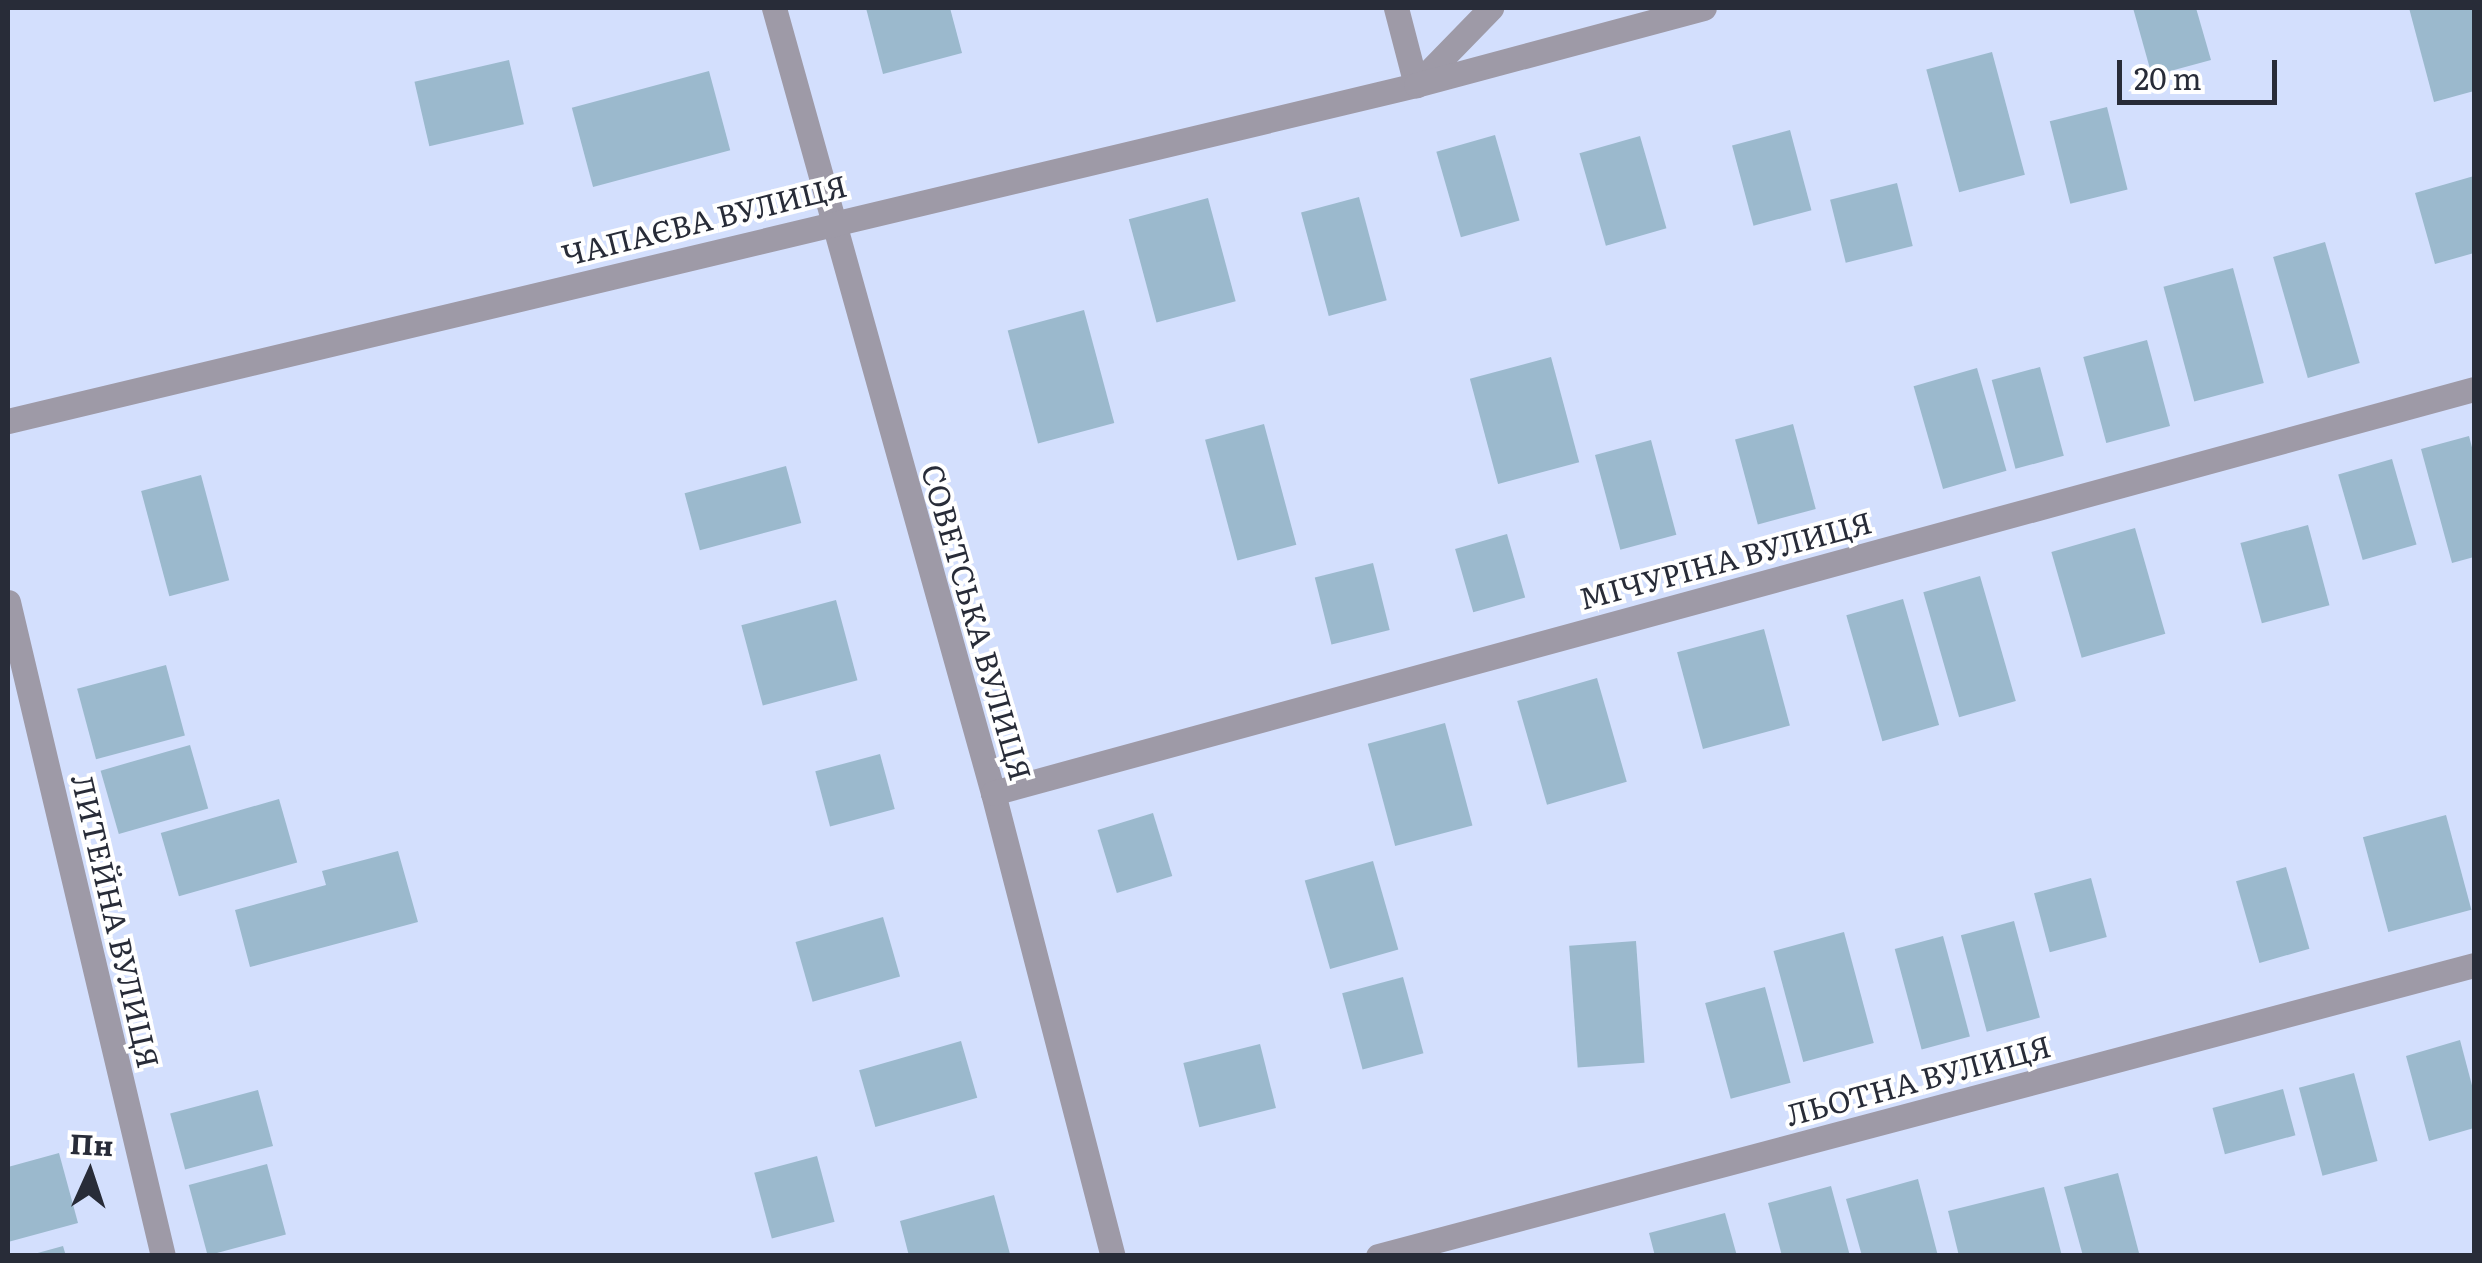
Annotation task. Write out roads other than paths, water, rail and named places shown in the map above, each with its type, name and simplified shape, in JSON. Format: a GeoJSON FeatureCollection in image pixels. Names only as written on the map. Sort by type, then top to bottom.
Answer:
{"type":"FeatureCollection","features":[{"type":"Feature","properties":{"kind":"street","name":"СОВЕТСЬКА ВУЛИЦЯ"},"geometry":{"type":"LineString","coordinates":[[774,8],[830,221],[992,793],[1112,1256]]}},
{"type":"Feature","properties":{"kind":"street"},"geometry":{"type":"LineString","coordinates":[[1396,8],[1416,85]]}},
{"type":"Feature","properties":{"kind":"street"},"geometry":{"type":"LineString","coordinates":[[1416,85],[1491,8]]}},
{"type":"Feature","properties":{"kind":"street","name":"ЧАПАЄВА ВУЛИЦЯ"},"geometry":{"type":"LineString","coordinates":[[8,421],[830,221],[1416,85],[1704,8]]}},
{"type":"Feature","properties":{"kind":"street","name":"МІЧУРІНА ВУЛИЦЯ"},"geometry":{"type":"LineString","coordinates":[[992,793],[2474,389]]}},
{"type":"Feature","properties":{"kind":"street","name":"ЛИТЕЙНА ВУЛИЦЯ"},"geometry":{"type":"LineString","coordinates":[[8,602],[162,1256]]}},
{"type":"Feature","properties":{"kind":"street","name":"ЛЬОТНА ВУЛИЦЯ"},"geometry":{"type":"LineString","coordinates":[[1378,1256],[2474,965]]}}]}
